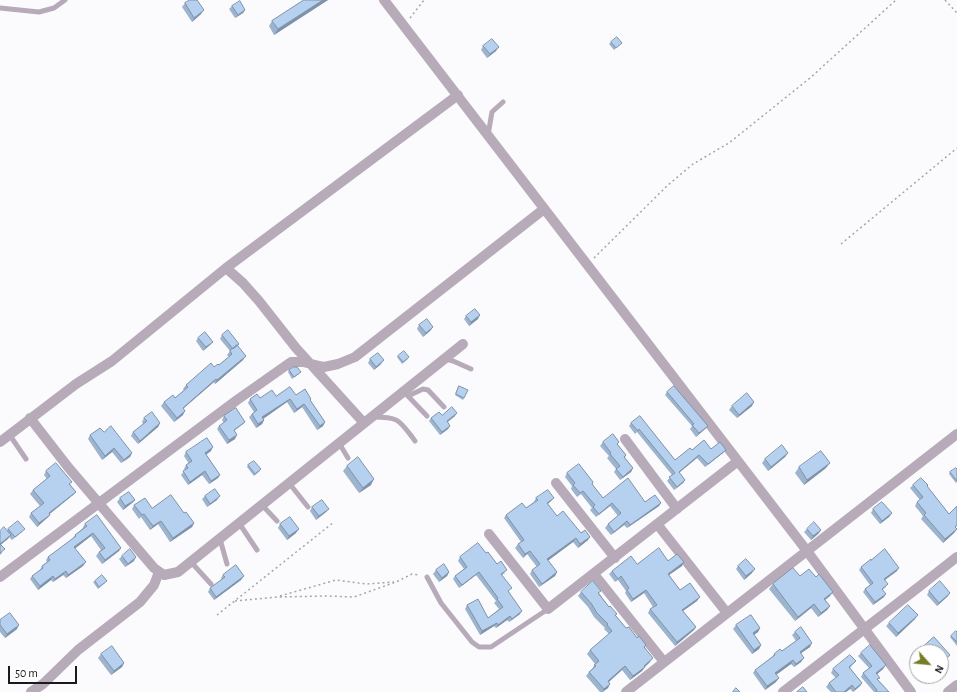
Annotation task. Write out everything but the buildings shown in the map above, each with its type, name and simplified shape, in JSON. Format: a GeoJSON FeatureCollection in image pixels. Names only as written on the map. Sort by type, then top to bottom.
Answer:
{"type":"FeatureCollection","features":[{"type":"Feature","properties":{"kind":"street"},"geometry":{"type":"LineString","coordinates":[[384,0],[807,551],[911,692]]}},
{"type":"Feature","properties":{"kind":"street"},"geometry":{"type":"LineString","coordinates":[[0,442],[76,384],[112,361],[226,268],[458,95]]}},
{"type":"Feature","properties":{"kind":"street"},"geometry":{"type":"LineString","coordinates":[[0,577],[290,362],[303,362],[324,367],[338,364],[355,357],[544,209]]}},
{"type":"Feature","properties":{"kind":"street"},"geometry":{"type":"LineString","coordinates":[[226,268],[243,283],[259,301],[310,364],[368,420]]}},
{"type":"Feature","properties":{"kind":"street"},"geometry":{"type":"LineString","coordinates":[[30,418],[68,467],[154,568],[164,575],[178,572],[191,562],[368,420],[406,394],[444,359],[463,344]]}},
{"type":"Feature","properties":{"kind":"street"},"geometry":{"type":"LineString","coordinates":[[626,692],[957,434]]}},
{"type":"Feature","properties":{"kind":"street"},"geometry":{"type":"LineString","coordinates":[[625,439],[677,509]]}},
{"type":"Feature","properties":{"kind":"street"},"geometry":{"type":"LineString","coordinates":[[489,534],[548,609],[738,461]]}},
{"type":"Feature","properties":{"kind":"street"},"geometry":{"type":"LineString","coordinates":[[556,483],[615,558]]}},
{"type":"Feature","properties":{"kind":"street"},"geometry":{"type":"LineString","coordinates":[[657,524],[727,613]]}},
{"type":"Feature","properties":{"kind":"street"},"geometry":{"type":"LineString","coordinates":[[783,692],[957,556]]}},
{"type":"Feature","properties":{"kind":"street"},"geometry":{"type":"LineString","coordinates":[[32,692],[43,684],[78,650],[140,602],[154,585],[159,572]]}},
{"type":"Feature","properties":{"kind":"street"},"geometry":{"type":"LineString","coordinates":[[594,574],[664,662]]}},
{"type":"Feature","properties":{"kind":"street"},"geometry":{"type":"LineString","coordinates":[[948,692],[957,685]]}},
{"type":"Feature","properties":{"kind":"lane"},"geometry":{"type":"LineString","coordinates":[[0,8],[40,12],[54,8],[65,0]]}},
{"type":"Feature","properties":{"kind":"lane"},"geometry":{"type":"LineString","coordinates":[[488,135],[492,112],[503,102]]}},
{"type":"Feature","properties":{"kind":"lane"},"geometry":{"type":"LineString","coordinates":[[444,359],[453,361],[471,369]]}},
{"type":"Feature","properties":{"kind":"lane"},"geometry":{"type":"LineString","coordinates":[[427,416],[406,394],[423,389],[428,390],[444,407]]}},
{"type":"Feature","properties":{"kind":"lane"},"geometry":{"type":"LineString","coordinates":[[368,420],[390,417],[400,421],[415,441]]}},
{"type":"Feature","properties":{"kind":"lane"},"geometry":{"type":"LineString","coordinates":[[9,434],[26,459]]}},
{"type":"Feature","properties":{"kind":"lane"},"geometry":{"type":"LineString","coordinates":[[339,443],[348,458]]}},
{"type":"Feature","properties":{"kind":"lane"},"geometry":{"type":"LineString","coordinates":[[289,483],[308,506]]}},
{"type":"Feature","properties":{"kind":"lane"},"geometry":{"type":"LineString","coordinates":[[262,505],[277,521]]}},
{"type":"Feature","properties":{"kind":"lane"},"geometry":{"type":"LineString","coordinates":[[239,523],[257,550]]}},
{"type":"Feature","properties":{"kind":"lane"},"geometry":{"type":"LineString","coordinates":[[220,539],[227,564]]}},
{"type":"Feature","properties":{"kind":"lane"},"geometry":{"type":"LineString","coordinates":[[191,562],[211,584]]}},
{"type":"Feature","properties":{"kind":"lane"},"geometry":{"type":"LineString","coordinates":[[427,577],[441,602],[472,642],[479,648],[491,648],[548,609]]}},
{"type":"Feature","properties":{"kind":"path"},"geometry":{"type":"LineString","coordinates":[[404,26],[424,0]]}},
{"type":"Feature","properties":{"kind":"path"},"geometry":{"type":"LineString","coordinates":[[587,265],[668,185],[693,164],[729,143],[810,78],[896,0]]}},
{"type":"Feature","properties":{"kind":"path"},"geometry":{"type":"LineString","coordinates":[[945,0],[957,13]]}},
{"type":"Feature","properties":{"kind":"path"},"geometry":{"type":"LineString","coordinates":[[842,244],[957,148]]}},
{"type":"Feature","properties":{"kind":"path"},"geometry":{"type":"LineString","coordinates":[[218,615],[334,522]]}},
{"type":"Feature","properties":{"kind":"path"},"geometry":{"type":"LineString","coordinates":[[235,600],[278,597],[354,597],[396,582],[412,574],[427,577]]}},
{"type":"Feature","properties":{"kind":"path"},"geometry":{"type":"LineString","coordinates":[[278,597],[336,580],[366,584],[396,582]]}}]}
